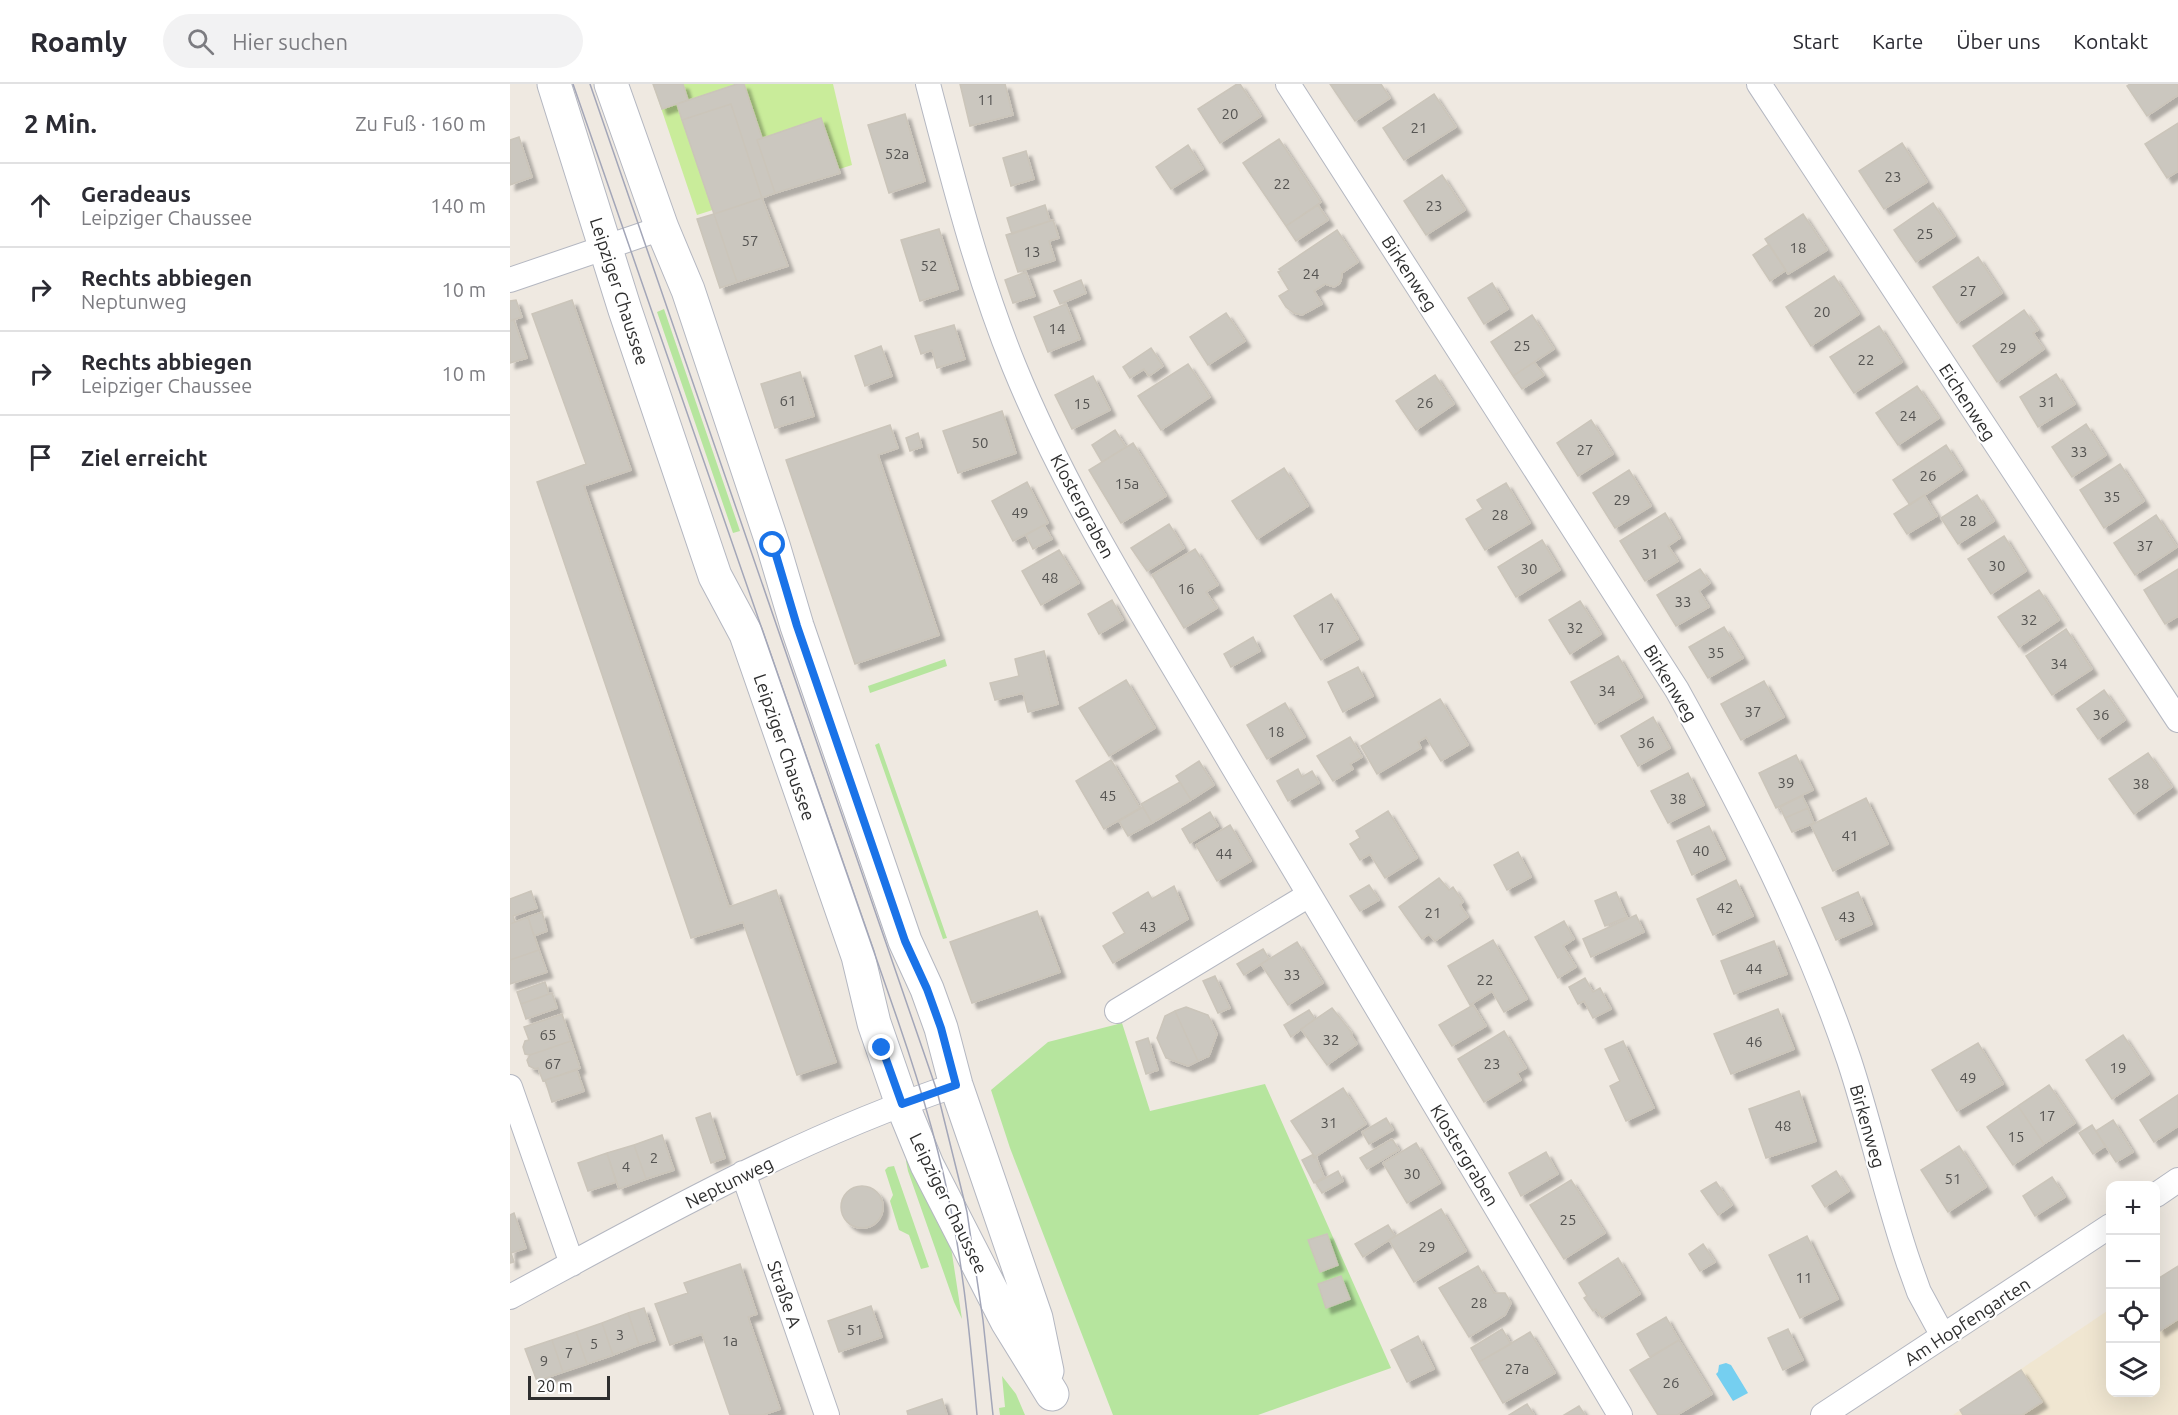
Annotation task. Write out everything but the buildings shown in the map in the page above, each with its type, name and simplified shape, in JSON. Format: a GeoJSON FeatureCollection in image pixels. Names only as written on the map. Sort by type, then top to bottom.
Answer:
{"type":"FeatureCollection","features":[{"type":"Feature","properties":{"kind":"main road","name":"Leipziger Chaussee"},"geometry":{"type":"LineString","coordinates":[[554,84],[605,248],[715,576],[746,633],[858,956],[874,1023],[902,1104],[927,1165],[996,1300],[1056,1405]]}},
{"type":"Feature","properties":{"kind":"main road","name":"Leipziger Chaussee"},"geometry":{"type":"LineString","coordinates":[[611,84],[662,228],[688,290],[773,545],[797,626],[905,941],[927,989],[941,1028],[956,1085],[1036,1318],[1056,1405]]}},
{"type":"Feature","properties":{"kind":"street","name":"Klostergraben"},"geometry":{"type":"LineString","coordinates":[[928,84],[985,287],[1027,397],[1065,474],[1106,551],[1309,896],[1620,1415]]}},
{"type":"Feature","properties":{"kind":"street","name":"Birkenweg"},"geometry":{"type":"LineString","coordinates":[[1288,84],[1677,690],[1727,782],[1769,864],[1802,936],[1849,1060],[1908,1264],[1919,1292],[1943,1336]]}},
{"type":"Feature","properties":{"kind":"street","name":"Eichenweg"},"geometry":{"type":"LineString","coordinates":[[1759,84],[2178,720]]}},
{"type":"Feature","properties":{"kind":"street"},"geometry":{"type":"LineString","coordinates":[[510,280],[662,228]]}},
{"type":"Feature","properties":{"kind":"street"},"geometry":{"type":"LineString","coordinates":[[1117,1011],[1309,896]]}},
{"type":"Feature","properties":{"kind":"street","name":"Neptunweg"},"geometry":{"type":"LineString","coordinates":[[510,1297],[743,1173],[902,1104],[956,1085]]}},
{"type":"Feature","properties":{"kind":"street"},"geometry":{"type":"LineString","coordinates":[[510,1087],[572,1264]]}},
{"type":"Feature","properties":{"kind":"street","name":"Straße A"},"geometry":{"type":"LineString","coordinates":[[743,1173],[827,1415]]}},
{"type":"Feature","properties":{"kind":"street"},"geometry":{"type":"LineString","coordinates":[[2160,1193],[2178,1180]]}},
{"type":"Feature","properties":{"kind":"street","name":"Am Hopfengarten"},"geometry":{"type":"LineString","coordinates":[[1823,1415],[2106,1229]]}},
{"type":"Feature","properties":{"kind":"shaded area"},"geometry":{"type":"Polygon","coordinates":[[[2178,1266],[2178,1415],[1953,1415],[2106,1312],[2106,1397],[2160,1397],[2160,1277],[2178,1266]]]}},
{"type":"Feature","properties":{"kind":"green space"},"geometry":{"type":"Polygon","coordinates":[[[653,84],[833,84],[852,165],[697,215],[653,84]]]}},
{"type":"Feature","properties":{"kind":"green space"},"geometry":{"type":"Polygon","coordinates":[[[664,309],[740,531],[733,533],[657,312],[664,309]]]}},
{"type":"Feature","properties":{"kind":"green space"},"geometry":{"type":"Polygon","coordinates":[[[945,659],[947,666],[870,693],[868,686],[945,659]]]}},
{"type":"Feature","properties":{"kind":"green space"},"geometry":{"type":"Polygon","coordinates":[[[879,743],[947,938],[943,939],[875,745],[879,743]]]}},
{"type":"Feature","properties":{"kind":"green space"},"geometry":{"type":"Polygon","coordinates":[[[1122,1023],[1150,1111],[1265,1084],[1391,1368],[1258,1415],[1113,1415],[1010,1148],[991,1090],[1048,1042],[1122,1023]]]}},
{"type":"Feature","properties":{"kind":"green space"},"geometry":{"type":"Polygon","coordinates":[[[907,1152],[949,1234],[962,1319],[908,1171],[907,1152]]]}},
{"type":"Feature","properties":{"kind":"green space"},"geometry":{"type":"Polygon","coordinates":[[[894,1166],[929,1267],[921,1269],[909,1235],[899,1230],[890,1201],[893,1195],[885,1170],[894,1166]]]}},
{"type":"Feature","properties":{"kind":"green space"},"geometry":{"type":"Polygon","coordinates":[[[1002,1376],[1016,1394],[1025,1415],[1000,1415],[999,1408],[1005,1407],[1002,1376]]]}},
{"type":"Feature","properties":{"kind":"water"},"geometry":{"type":"Polygon","coordinates":[[[1726,1363],[1731,1365],[1748,1393],[1733,1401],[1716,1374],[1719,1365],[1726,1363]]]}},
{"type":"Feature","properties":{"kind":"tram line"},"geometry":{"type":"LineString","coordinates":[[573,84],[922,1093],[942,1166],[957,1240],[977,1415]]}},
{"type":"Feature","properties":{"kind":"tram line"},"geometry":{"type":"LineString","coordinates":[[590,84],[937,1091],[967,1212],[983,1320],[993,1415]]}},
{"type":"Feature","properties":{"kind":"route"},"geometry":{"type":"LineString","coordinates":[[773,545],[797,626],[905,941],[927,989],[941,1028],[956,1085],[902,1104],[882,1048]]}}]}
